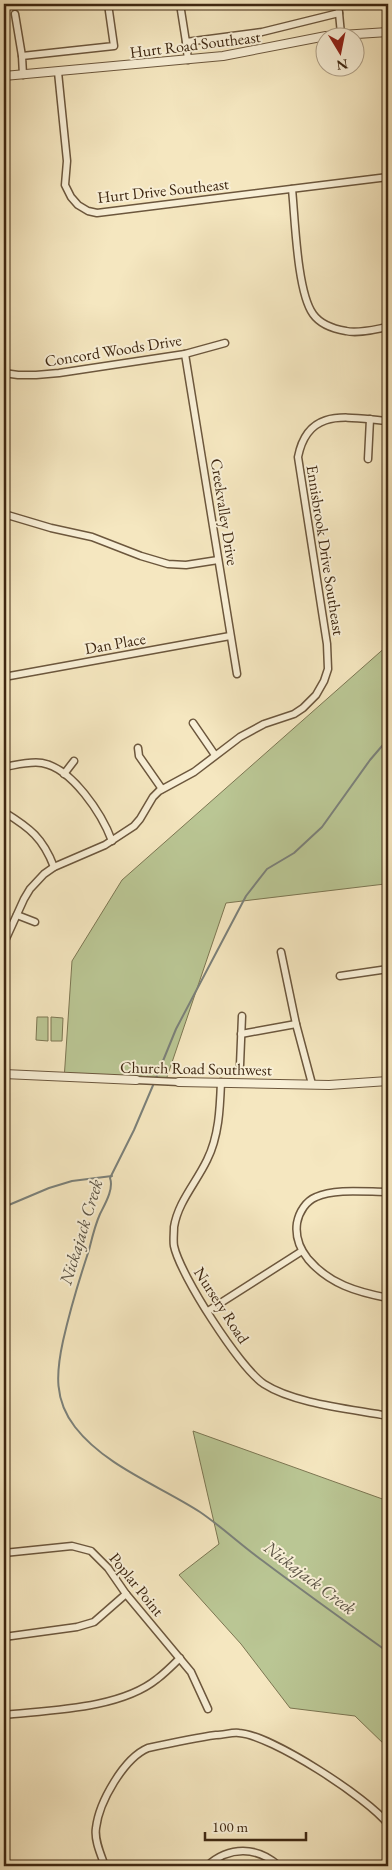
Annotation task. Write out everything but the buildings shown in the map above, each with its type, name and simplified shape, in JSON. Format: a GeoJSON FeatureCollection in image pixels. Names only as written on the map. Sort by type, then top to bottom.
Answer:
{"type":"FeatureCollection","features":[{"type":"Feature","properties":{"kind":"street"},"geometry":{"type":"LineString","coordinates":[[22,56],[114,46],[108,4]]}},
{"type":"Feature","properties":{"kind":"street"},"geometry":{"type":"LineString","coordinates":[[180,4],[188,60]]}},
{"type":"Feature","properties":{"kind":"street"},"geometry":{"type":"LineString","coordinates":[[338,4],[340,28]]}},
{"type":"Feature","properties":{"kind":"street"},"geometry":{"type":"LineString","coordinates":[[186,42],[262,32],[339,13]]}},
{"type":"Feature","properties":{"kind":"street"},"geometry":{"type":"LineString","coordinates":[[15,14],[23,75]]}},
{"type":"Feature","properties":{"kind":"street","name":"Hurt Road Southeast"},"geometry":{"type":"LineString","coordinates":[[364,33],[388,32]]}},
{"type":"Feature","properties":{"kind":"street","name":"Hurt Road Southeast"},"geometry":{"type":"LineString","coordinates":[[4,76],[248,53],[314,40]]}},
{"type":"Feature","properties":{"kind":"street","name":"Hurt Drive Southeast"},"geometry":{"type":"LineString","coordinates":[[58,72],[67,161],[65,185],[71,197],[78,205],[88,211],[97,213],[388,176]]}},
{"type":"Feature","properties":{"kind":"street"},"geometry":{"type":"LineString","coordinates":[[292,189],[300,272],[307,303],[313,314],[322,323],[348,332],[388,327]]}},
{"type":"Feature","properties":{"kind":"street","name":"Concord Woods Drive"},"geometry":{"type":"LineString","coordinates":[[4,373],[18,375],[44,374],[185,354],[225,343]]}},
{"type":"Feature","properties":{"kind":"street","name":"Creekvalley Drive"},"geometry":{"type":"LineString","coordinates":[[185,354],[237,674]]}},
{"type":"Feature","properties":{"kind":"street","name":"Ennisbrook Drive Southeast"},"geometry":{"type":"LineString","coordinates":[[215,755],[240,737],[264,724],[294,714],[303,708],[316,695],[328,669],[327,644],[298,457],[304,437],[318,423],[328,419],[388,420]]}},
{"type":"Feature","properties":{"kind":"street"},"geometry":{"type":"LineString","coordinates":[[368,459],[370,420]]}},
{"type":"Feature","properties":{"kind":"street"},"geometry":{"type":"LineString","coordinates":[[4,514],[51,528],[92,537],[168,564],[186,565],[218,560]]}},
{"type":"Feature","properties":{"kind":"street","name":"Dan Place"},"geometry":{"type":"LineString","coordinates":[[4,677],[230,636]]}},
{"type":"Feature","properties":{"kind":"street"},"geometry":{"type":"LineString","coordinates":[[4,943],[30,889],[44,874],[54,867],[112,841],[134,826],[153,797],[162,789],[194,772],[215,755],[192,723]]}},
{"type":"Feature","properties":{"kind":"street"},"geometry":{"type":"LineString","coordinates":[[138,748],[138,756],[162,789]]}},
{"type":"Feature","properties":{"kind":"street"},"geometry":{"type":"LineString","coordinates":[[64,774],[74,761]]}},
{"type":"Feature","properties":{"kind":"street"},"geometry":{"type":"LineString","coordinates":[[4,767],[40,763],[56,768],[91,802],[107,827],[112,841]]}},
{"type":"Feature","properties":{"kind":"street"},"geometry":{"type":"LineString","coordinates":[[4,812],[25,825],[37,836],[50,855],[54,867]]}},
{"type":"Feature","properties":{"kind":"street"},"geometry":{"type":"LineString","coordinates":[[17,916],[35,922]]}},
{"type":"Feature","properties":{"kind":"street"},"geometry":{"type":"LineString","coordinates":[[281,952],[296,1024],[312,1084]]}},
{"type":"Feature","properties":{"kind":"street"},"geometry":{"type":"LineString","coordinates":[[340,976],[388,969]]}},
{"type":"Feature","properties":{"kind":"street"},"geometry":{"type":"LineString","coordinates":[[240,1064],[242,1016]]}},
{"type":"Feature","properties":{"kind":"street"},"geometry":{"type":"LineString","coordinates":[[241,1034],[296,1024]]}},
{"type":"Feature","properties":{"kind":"street","name":"Church Road Southwest"},"geometry":{"type":"LineString","coordinates":[[4,1074],[179,1082],[349,1084],[388,1081]]}},
{"type":"Feature","properties":{"kind":"street","name":"Nursery Road"},"geometry":{"type":"LineString","coordinates":[[221,1082],[214,1142],[198,1178],[178,1210],[174,1227],[173,1245],[180,1264],[192,1288],[248,1370],[264,1384],[285,1394],[304,1399],[388,1416]]}},
{"type":"Feature","properties":{"kind":"street"},"geometry":{"type":"LineString","coordinates":[[388,1192],[330,1193],[310,1200],[301,1211],[297,1224],[298,1238],[302,1251],[320,1271],[336,1282],[359,1292],[388,1298]]}},
{"type":"Feature","properties":{"kind":"street"},"geometry":{"type":"LineString","coordinates":[[208,1311],[302,1251]]}},
{"type":"Feature","properties":{"kind":"street","name":"Poplar Point"},"geometry":{"type":"LineString","coordinates":[[4,1553],[72,1546],[91,1551],[108,1568],[126,1594],[191,1672],[208,1709]]}},
{"type":"Feature","properties":{"kind":"street"},"geometry":{"type":"LineString","coordinates":[[4,1637],[77,1627],[94,1622],[126,1594]]}},
{"type":"Feature","properties":{"kind":"street"},"geometry":{"type":"LineString","coordinates":[[4,1715],[67,1708],[119,1699],[156,1680],[180,1658]]}},
{"type":"Feature","properties":{"kind":"street"},"geometry":{"type":"LineString","coordinates":[[105,1866],[98,1844],[96,1829],[112,1785],[129,1762],[141,1751],[148,1748],[200,1738],[238,1733],[256,1736],[289,1753],[352,1792],[383,1817],[388,1824]]}},
{"type":"Feature","properties":{"kind":"street"},"geometry":{"type":"LineString","coordinates":[[207,1866],[227,1852],[239,1850],[260,1855],[279,1866]]}},
{"type":"Feature","properties":{"kind":"green space"},"geometry":{"type":"Polygon","coordinates":[[[388,645],[388,874],[385,884],[226,903],[166,1080],[64,1080],[72,961],[122,880],[388,645]]]}},
{"type":"Feature","properties":{"kind":"green space"},"geometry":{"type":"Polygon","coordinates":[[[37,1017],[48,1017],[48,1041],[36,1040],[37,1017]]]}},
{"type":"Feature","properties":{"kind":"green space"},"geometry":{"type":"Polygon","coordinates":[[[51,1017],[63,1018],[62,1041],[51,1041],[51,1017]]]}},
{"type":"Feature","properties":{"kind":"green space"},"geometry":{"type":"Polygon","coordinates":[[[193,1431],[388,1501],[388,1748],[355,1716],[290,1708],[241,1644],[179,1575],[219,1544],[193,1431]]]}},
{"type":"Feature","properties":{"kind":"waterway","name":"Nickajack Creek"},"geometry":{"type":"LineString","coordinates":[[156,1078],[176,1029],[246,896],[267,869],[294,853],[322,827],[370,760],[388,739]]}},
{"type":"Feature","properties":{"kind":"waterway","name":"Nickajack Creek"},"geometry":{"type":"LineString","coordinates":[[154,1083],[134,1130],[110,1178],[110,1192],[100,1214],[78,1284],[59,1364],[58,1386],[63,1407],[75,1427],[87,1441],[102,1453],[117,1464],[200,1512],[278,1573],[388,1652]]}},
{"type":"Feature","properties":{"kind":"waterway"},"geometry":{"type":"LineString","coordinates":[[4,1207],[49,1188],[72,1181],[112,1176]]}}]}
